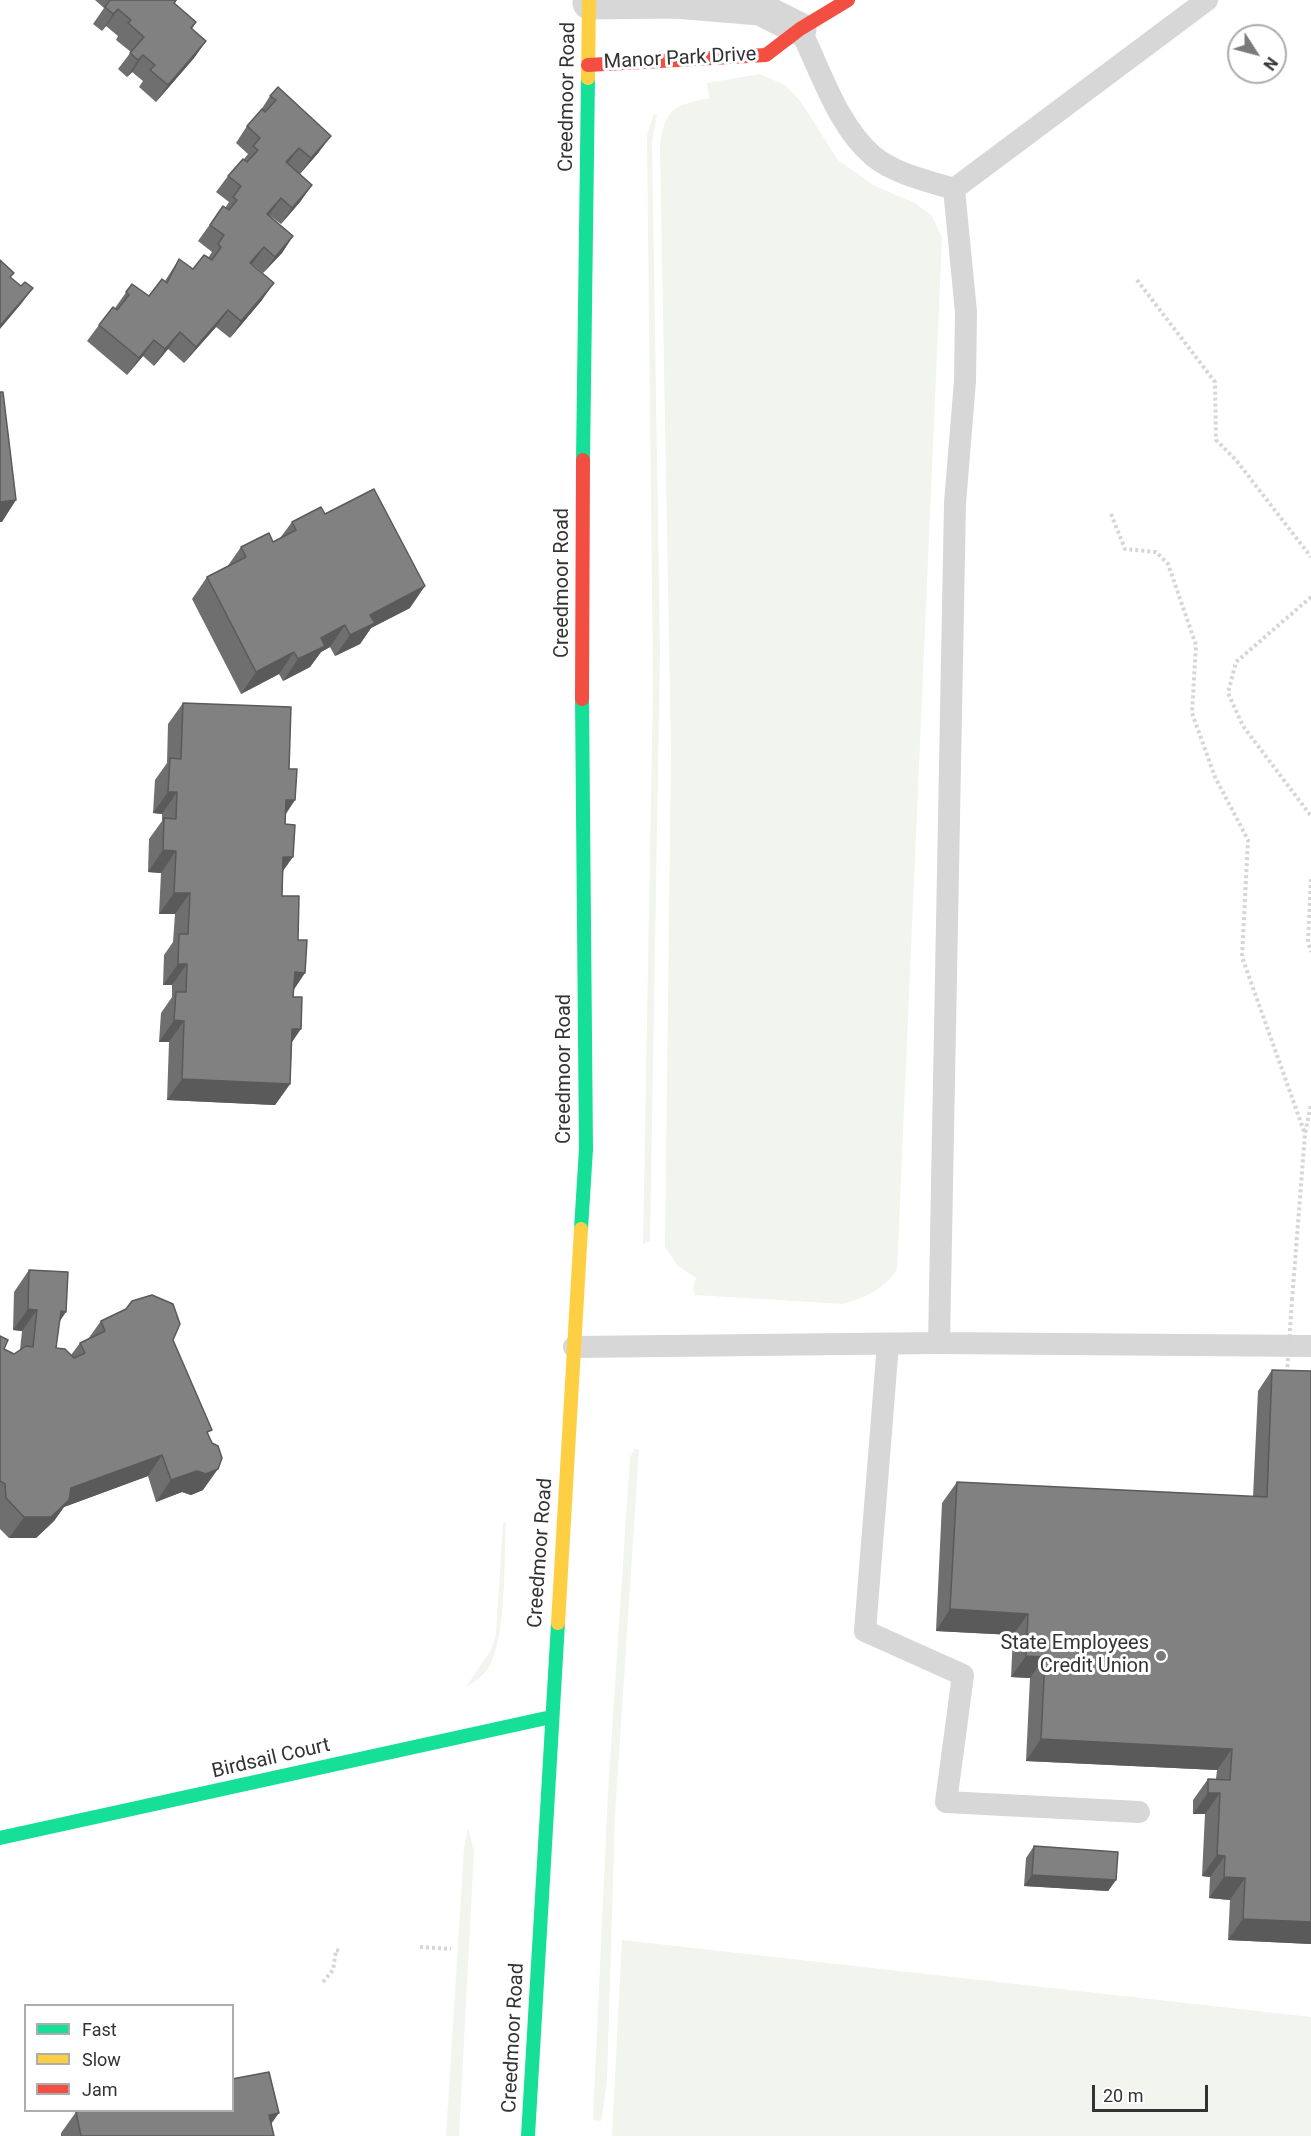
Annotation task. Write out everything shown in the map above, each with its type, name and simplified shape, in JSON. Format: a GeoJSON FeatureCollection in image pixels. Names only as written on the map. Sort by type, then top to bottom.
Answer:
{"type":"FeatureCollection","features":[{"type":"Feature","properties":{"kind":"main road","name":"Manor Park Drive"},"geometry":{"type":"LineString","coordinates":[[588,64],[766,55],[800,29],[848,0]]}},
{"type":"Feature","properties":{"kind":"main road","name":"Creedmoor Road"},"geometry":{"type":"LineString","coordinates":[[528,2136],[550,1717],[586,1149],[581,617],[589,2]]}},
{"type":"Feature","properties":{"kind":"main road","name":"Birdsail Court"},"geometry":{"type":"LineString","coordinates":[[0,1838],[550,1717]]}},
{"type":"Feature","properties":{"kind":"street"},"geometry":{"type":"LineString","coordinates":[[589,2],[675,2],[760,9],[800,29]]}},
{"type":"Feature","properties":{"kind":"lane"},"geometry":{"type":"LineString","coordinates":[[954,189],[1207,0]]}},
{"type":"Feature","properties":{"kind":"lane"},"geometry":{"type":"LineString","coordinates":[[800,29],[847,124],[874,156],[908,175],[954,189]]}},
{"type":"Feature","properties":{"kind":"lane"},"geometry":{"type":"LineString","coordinates":[[939,1343],[955,503],[965,381],[966,323],[960,232],[954,189]]}},
{"type":"Feature","properties":{"kind":"lane"},"geometry":{"type":"LineString","coordinates":[[574,1347],[939,1343],[1311,1346]]}},
{"type":"Feature","properties":{"kind":"lane"},"geometry":{"type":"LineString","coordinates":[[888,1344],[865,1631],[963,1675],[946,1802],[1139,1812]]}},
{"type":"Feature","properties":{"kind":"path"},"geometry":{"type":"LineString","coordinates":[[1137,280],[1215,382],[1216,440],[1236,460],[1311,557]]}},
{"type":"Feature","properties":{"kind":"path"},"geometry":{"type":"LineString","coordinates":[[1111,514],[1125,549],[1156,552],[1168,564],[1196,645],[1192,714],[1215,777],[1248,840],[1242,957],[1305,1134]]}},
{"type":"Feature","properties":{"kind":"path"},"geometry":{"type":"LineString","coordinates":[[1311,597],[1236,662],[1228,693],[1243,726],[1311,816]]}},
{"type":"Feature","properties":{"kind":"path"},"geometry":{"type":"LineString","coordinates":[[1311,879],[1308,940],[1311,952]]}},
{"type":"Feature","properties":{"kind":"path"},"geometry":{"type":"LineString","coordinates":[[1287,1380],[1305,1134],[1311,1104]]}},
{"type":"Feature","properties":{"kind":"path"},"geometry":{"type":"LineString","coordinates":[[420,1947],[451,1949]]}},
{"type":"Feature","properties":{"kind":"path"},"geometry":{"type":"LineString","coordinates":[[322,1982],[333,1970],[336,1950],[340,1951]]}},
{"type":"Feature","properties":{"kind":"shaded area"},"geometry":{"type":"Polygon","coordinates":[[[760,74],[785,85],[801,102],[838,160],[873,185],[915,203],[932,216],[942,238],[897,1270],[886,1283],[873,1292],[843,1304],[695,1295],[693,1289],[696,1278],[677,1265],[665,1247],[671,751],[660,146],[668,116],[679,107],[709,98],[707,83],[760,74]]]}},
{"type":"Feature","properties":{"kind":"shaded area"},"geometry":{"type":"Polygon","coordinates":[[[654,114],[657,115],[652,140],[660,651],[650,1241],[643,1244],[653,686],[647,135],[654,114]]]}},
{"type":"Feature","properties":{"kind":"shaded area"},"geometry":{"type":"Polygon","coordinates":[[[635,1448],[639,1450],[615,1815],[607,2081],[601,2121],[593,2120],[608,1792],[630,1457],[635,1448]]]}},
{"type":"Feature","properties":{"kind":"shaded area"},"geometry":{"type":"Polygon","coordinates":[[[506,1522],[502,1616],[495,1652],[486,1672],[466,1687],[491,1650],[496,1634],[503,1523],[506,1522]]]}},
{"type":"Feature","properties":{"kind":"shaded area"},"geometry":{"type":"Polygon","coordinates":[[[468,1828],[474,1851],[459,2136],[446,2136],[464,1848],[468,1828]]]}},
{"type":"Feature","properties":{"kind":"shaded area"},"geometry":{"type":"Polygon","coordinates":[[[622,1940],[1311,2017],[1311,2136],[612,2136],[622,1940]]]}},
{"type":"Feature","properties":{"kind":"building"},"geometry":{"type":"Polygon","coordinates":[[[110,0],[176,0],[174,3],[196,22],[191,28],[206,41],[168,85],[150,70],[155,65],[143,55],[138,60],[130,53],[144,37],[128,23],[131,20],[118,9],[113,14],[105,7],[110,0]]]}},
{"type":"Feature","properties":{"kind":"building"},"geometry":{"type":"Polygon","coordinates":[[[278,87],[331,136],[311,158],[299,148],[286,162],[312,185],[292,208],[281,198],[267,214],[293,236],[275,257],[264,247],[250,263],[274,283],[241,321],[228,310],[196,347],[180,332],[165,349],[154,340],[139,358],[99,325],[113,307],[117,310],[129,295],[126,292],[132,284],[149,296],[162,279],[167,283],[179,259],[193,269],[204,255],[212,260],[221,247],[218,244],[224,235],[210,225],[223,206],[229,210],[237,200],[233,197],[241,186],[228,176],[243,159],[247,162],[258,150],[253,146],[260,138],[247,126],[262,109],[265,112],[276,100],[270,96],[278,87]]]}},
{"type":"Feature","properties":{"kind":"building"},"geometry":{"type":"Polygon","coordinates":[[[0,260],[14,273],[10,277],[21,286],[25,282],[33,288],[0,326],[0,260]]]}},
{"type":"Feature","properties":{"kind":"building"},"geometry":{"type":"Polygon","coordinates":[[[0,392],[3,392],[16,500],[0,502],[0,392]]]}},
{"type":"Feature","properties":{"kind":"building"},"geometry":{"type":"Polygon","coordinates":[[[374,489],[425,586],[370,615],[375,623],[350,635],[345,625],[321,638],[325,646],[298,659],[294,652],[256,672],[207,577],[246,557],[241,547],[269,533],[273,542],[296,530],[292,522],[321,507],[325,514],[374,489]]]}},
{"type":"Feature","properties":{"kind":"building"},"geometry":{"type":"Polygon","coordinates":[[[183,703],[291,707],[289,769],[297,769],[295,800],[286,800],[285,824],[295,825],[293,857],[283,857],[282,896],[299,896],[298,940],[307,940],[305,973],[295,972],[293,997],[302,997],[301,1029],[292,1029],[290,1084],[182,1079],[184,1021],[174,1020],[176,992],[186,992],[187,964],[178,964],[179,934],[188,934],[190,893],[174,893],[176,851],[163,850],[164,818],[176,819],[177,792],[168,792],[170,758],[181,759],[183,703]]]}},
{"type":"Feature","properties":{"kind":"building"},"geometry":{"type":"Polygon","coordinates":[[[29,1270],[68,1272],[66,1312],[61,1311],[56,1348],[65,1349],[74,1358],[85,1353],[80,1343],[105,1331],[101,1321],[126,1309],[132,1301],[152,1295],[173,1304],[180,1324],[173,1340],[212,1430],[207,1432],[212,1443],[218,1446],[222,1458],[218,1469],[206,1474],[197,1471],[171,1480],[162,1455],[71,1488],[69,1500],[51,1517],[24,1517],[6,1498],[5,1484],[0,1481],[0,1336],[8,1340],[4,1349],[14,1354],[26,1346],[33,1347],[37,1310],[28,1309],[29,1270]]]}},
{"type":"Feature","properties":{"kind":"building","name":"State Employees Credit Union"},"geometry":{"type":"Polygon","coordinates":[[[1272,1370],[1311,1371],[1311,1922],[1243,1919],[1245,1878],[1224,1877],[1225,1856],[1217,1855],[1220,1793],[1208,1793],[1208,1779],[1230,1780],[1232,1749],[1041,1739],[1045,1657],[1026,1656],[1028,1614],[950,1609],[957,1482],[1267,1497],[1272,1370]]]}},
{"type":"Feature","properties":{"kind":"building"},"geometry":{"type":"Polygon","coordinates":[[[1034,1846],[1118,1852],[1116,1880],[1032,1875],[1034,1846]]]}},
{"type":"Feature","properties":{"kind":"building"},"geometry":{"type":"Polygon","coordinates":[[[269,2072],[279,2113],[269,2115],[274,2136],[81,2136],[76,2112],[234,2112],[234,2079],[269,2072]]]}},
{"type":"Feature","properties":{"kind":"traffic: fast"},"geometry":{"type":"LineString","coordinates":[[583,460],[588,78]]}},
{"type":"Feature","properties":{"kind":"traffic: fast"},"geometry":{"type":"LineString","coordinates":[[581,1229],[586,1149],[582,699]]}},
{"type":"Feature","properties":{"kind":"traffic: fast"},"geometry":{"type":"LineString","coordinates":[[528,2136],[558,1623]]}},
{"type":"Feature","properties":{"kind":"traffic: fast"},"geometry":{"type":"LineString","coordinates":[[0,1838],[551,1717]]}},
{"type":"Feature","properties":{"kind":"traffic: slow"},"geometry":{"type":"LineString","coordinates":[[588,78],[589,0]]}},
{"type":"Feature","properties":{"kind":"traffic: slow"},"geometry":{"type":"LineString","coordinates":[[558,1623],[581,1229]]}},
{"type":"Feature","properties":{"kind":"traffic: jam"},"geometry":{"type":"LineString","coordinates":[[588,65],[766,55],[800,29],[848,0]]}},
{"type":"Feature","properties":{"kind":"traffic: jam"},"geometry":{"type":"LineString","coordinates":[[582,699],[583,460]]}},
{"type":"Feature","properties":{"kind":"place","name":"State Employees Credit Union"},"geometry":{"type":"Point","coordinates":[1161,1656]}}]}
